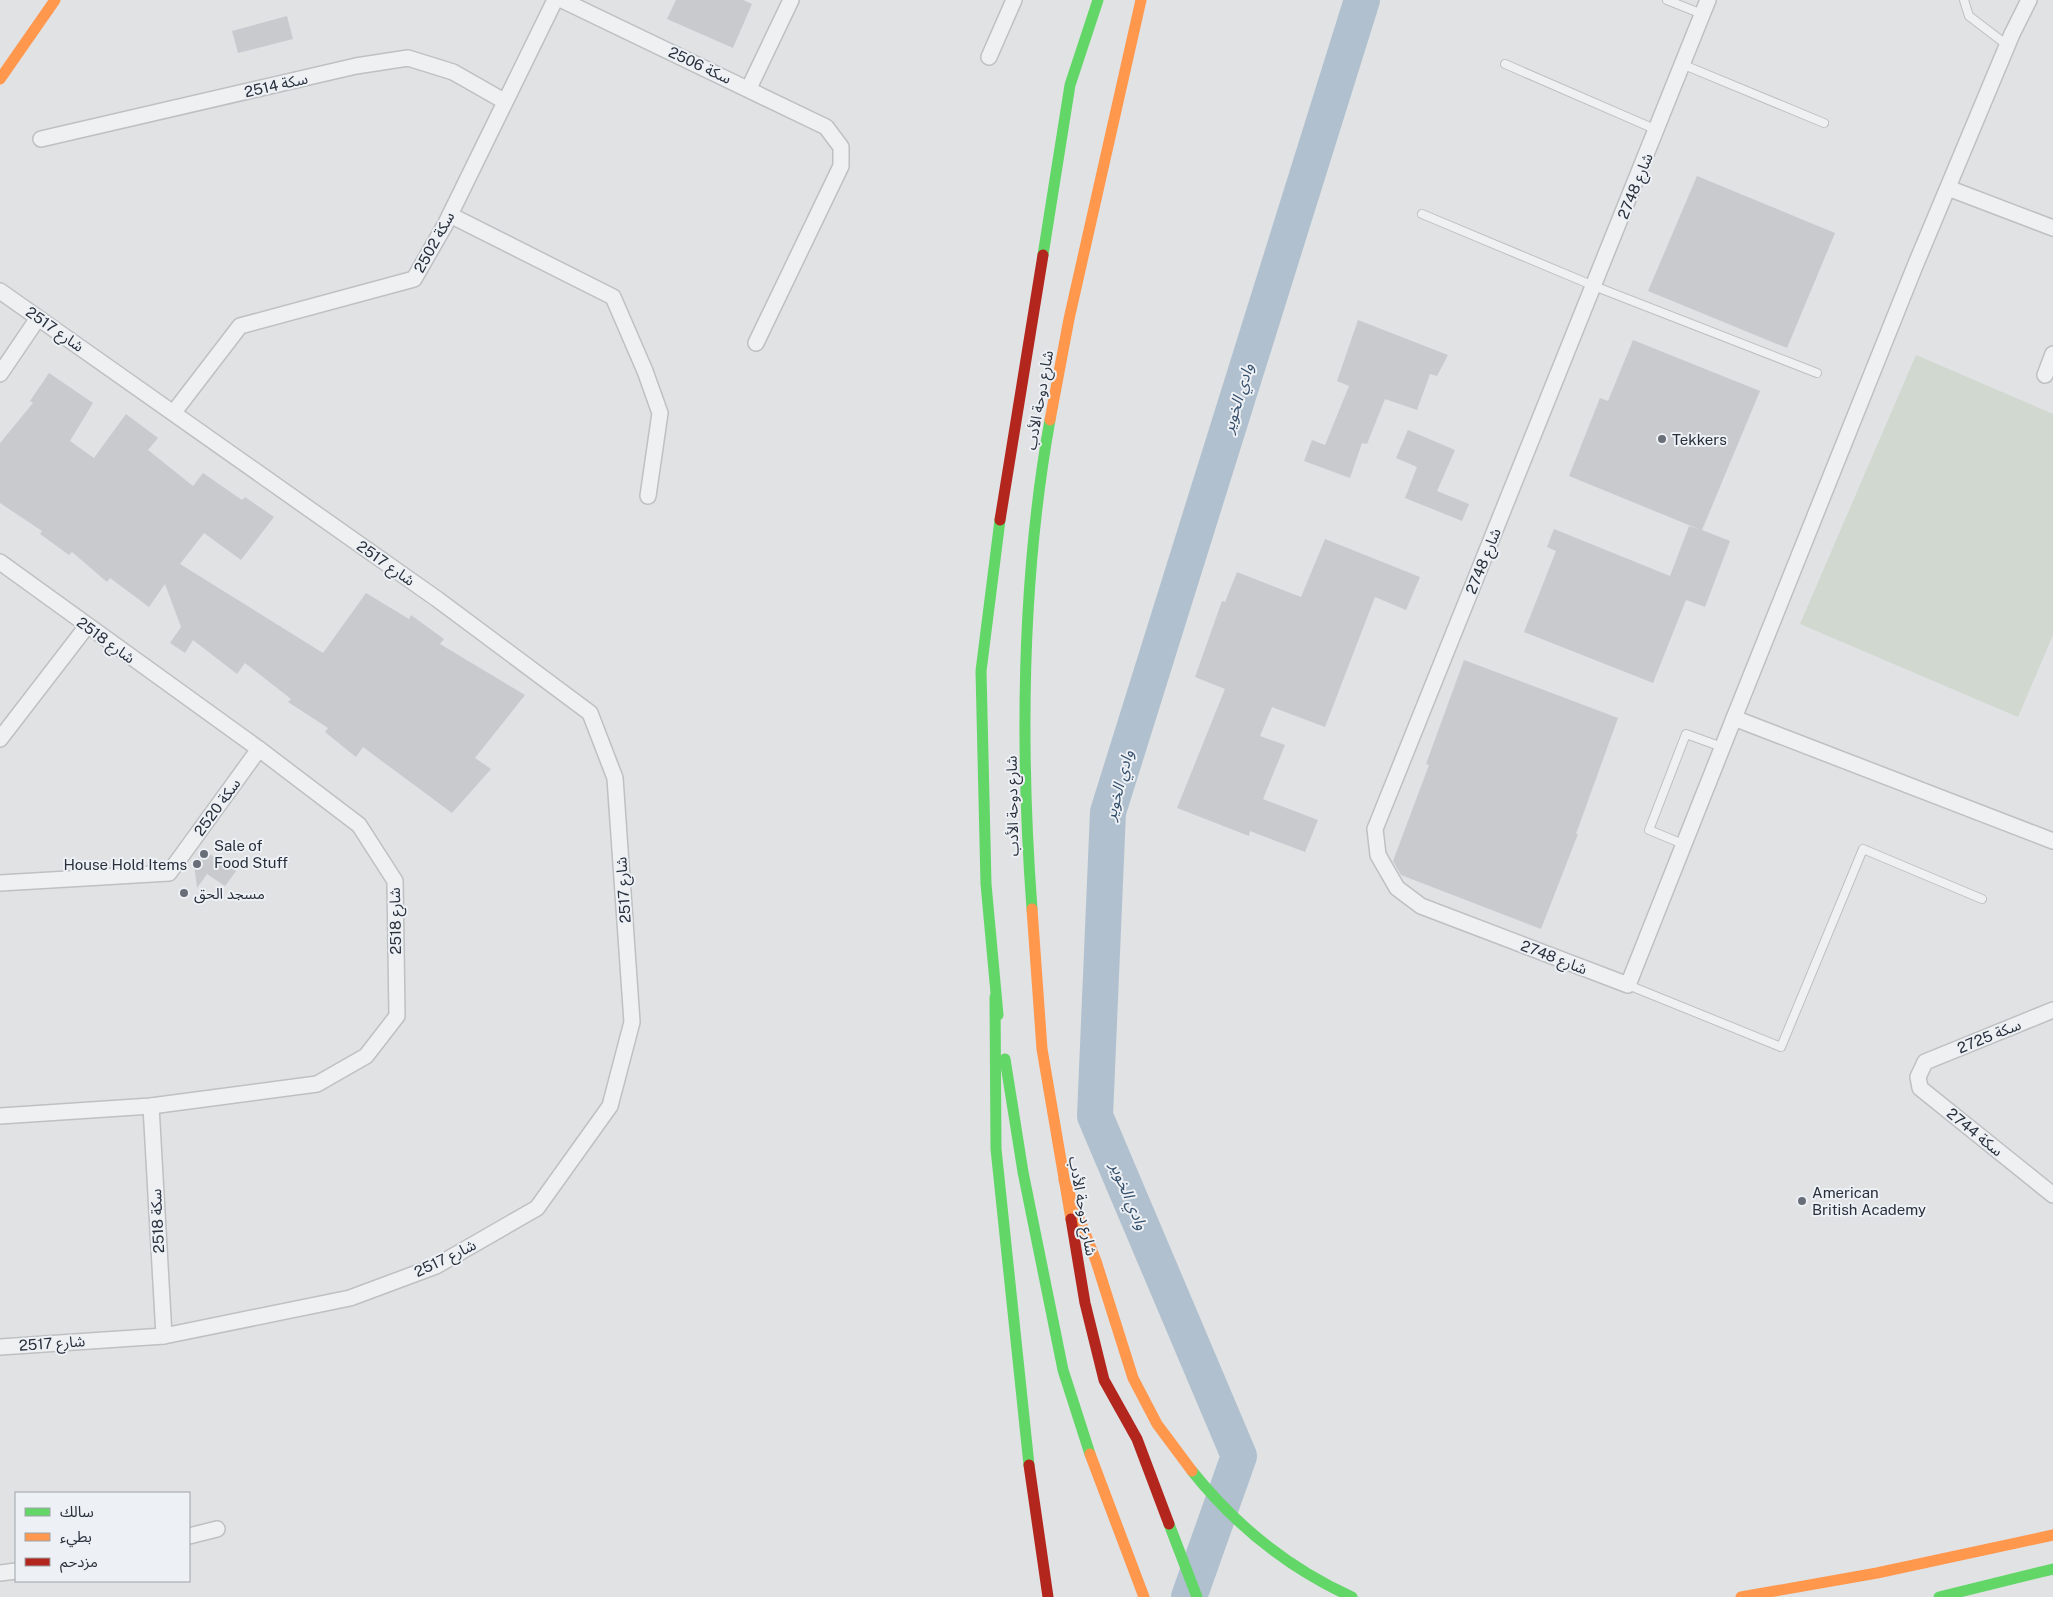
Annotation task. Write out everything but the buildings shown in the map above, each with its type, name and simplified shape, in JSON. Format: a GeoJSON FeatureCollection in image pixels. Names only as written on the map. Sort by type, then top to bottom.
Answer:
{"type":"FeatureCollection","features":[{"type":"Feature","properties":{"kind":"main road"},"geometry":{"type":"LineString","coordinates":[[0,79],[55,0]]}},
{"type":"Feature","properties":{"kind":"main road","name":"شارع دوحة الأدب"},"geometry":{"type":"LineString","coordinates":[[1098,0],[1070,85],[993,561],[981,671],[986,884],[995,997],[1023,1172],[1063,1370],[1083,1436],[1144,1597]]}},
{"type":"Feature","properties":{"kind":"main road","name":"شارع دوحة الأدب"},"geometry":{"type":"LineString","coordinates":[[1141,0],[1069,319],[1038,488],[1029,576],[1025,663],[1028,859],[1042,1049],[1085,1303],[1104,1380],[1137,1439],[1197,1597]]}},
{"type":"Feature","properties":{"kind":"main road"},"geometry":{"type":"LineString","coordinates":[[995,997],[996,1149],[1028,1460],[1044,1558],[1048,1597]]}},
{"type":"Feature","properties":{"kind":"main road"},"geometry":{"type":"LineString","coordinates":[[1064,1180],[1096,1262],[1123,1354],[1140,1394],[1159,1427],[1206,1489],[1247,1529],[1297,1570],[1352,1597]]}},
{"type":"Feature","properties":{"kind":"main road"},"geometry":{"type":"LineString","coordinates":[[1741,1597],[1877,1573],[2053,1535]]}},
{"type":"Feature","properties":{"kind":"main road"},"geometry":{"type":"LineString","coordinates":[[1939,1597],[2053,1569]]}},
{"type":"Feature","properties":{"kind":"street","name":"2502 سكة"},"geometry":{"type":"LineString","coordinates":[[174,412],[240,326],[414,279],[450,215],[554,0]]}},
{"type":"Feature","properties":{"kind":"street","name":"سكة 2506"},"geometry":{"type":"LineString","coordinates":[[562,0],[749,88],[790,0]]}},
{"type":"Feature","properties":{"kind":"street"},"geometry":{"type":"LineString","coordinates":[[988,57],[1014,0]]}},
{"type":"Feature","properties":{"kind":"street","name":"شارع 2748"},"geometry":{"type":"LineString","coordinates":[[1628,985],[1421,906],[1396,888],[1378,855],[1375,829],[1684,65],[1708,0]]}},
{"type":"Feature","properties":{"kind":"street"},"geometry":{"type":"LineString","coordinates":[[1628,985],[1948,188],[2007,45],[2029,0]]}},
{"type":"Feature","properties":{"kind":"street","name":"سكة 2514"},"geometry":{"type":"LineString","coordinates":[[41,139],[356,66],[408,58],[453,72],[504,101]]}},
{"type":"Feature","properties":{"kind":"street"},"geometry":{"type":"LineString","coordinates":[[749,88],[826,127],[841,146],[841,166],[756,343]]}},
{"type":"Feature","properties":{"kind":"street"},"geometry":{"type":"LineString","coordinates":[[1948,188],[2053,228]]}},
{"type":"Feature","properties":{"kind":"street"},"geometry":{"type":"LineString","coordinates":[[450,215],[613,297],[645,371],[660,413],[648,496]]}},
{"type":"Feature","properties":{"kind":"street","name":"2517 شارع"},"geometry":{"type":"LineString","coordinates":[[0,290],[437,600],[590,713],[616,778],[632,1022],[610,1106],[537,1208],[436,1266],[350,1298],[164,1336],[0,1347]]}},
{"type":"Feature","properties":{"kind":"street"},"geometry":{"type":"LineString","coordinates":[[0,374],[38,318]]}},
{"type":"Feature","properties":{"kind":"street"},"geometry":{"type":"LineString","coordinates":[[2045,376],[2053,354]]}},
{"type":"Feature","properties":{"kind":"street","name":"2518 شارع"},"geometry":{"type":"LineString","coordinates":[[0,562],[259,749],[359,825],[395,881],[397,1016],[366,1056],[317,1084],[151,1106],[0,1116]]}},
{"type":"Feature","properties":{"kind":"street"},"geometry":{"type":"LineString","coordinates":[[0,739],[87,626]]}},
{"type":"Feature","properties":{"kind":"street"},"geometry":{"type":"LineString","coordinates":[[1734,718],[2053,841]]}},
{"type":"Feature","properties":{"kind":"street","name":"سكة 2520"},"geometry":{"type":"LineString","coordinates":[[0,883],[169,872],[259,749]]}},
{"type":"Feature","properties":{"kind":"street","name":"سكة 2725"},"geometry":{"type":"LineString","coordinates":[[1925,1062],[2053,1010]]}},
{"type":"Feature","properties":{"kind":"street","name":"سكة 2744"},"geometry":{"type":"LineString","coordinates":[[1925,1062],[1918,1077],[1920,1088],[2053,1195]]}},
{"type":"Feature","properties":{"kind":"street","name":"سكة 2518"},"geometry":{"type":"LineString","coordinates":[[151,1106],[164,1336]]}},
{"type":"Feature","properties":{"kind":"street"},"geometry":{"type":"LineString","coordinates":[[190,1536],[217,1529]]}},
{"type":"Feature","properties":{"kind":"street"},"geometry":{"type":"LineString","coordinates":[[0,1573],[15,1571]]}},
{"type":"Feature","properties":{"kind":"lane"},"geometry":{"type":"LineString","coordinates":[[1667,0],[1702,14]]}},
{"type":"Feature","properties":{"kind":"lane"},"geometry":{"type":"LineString","coordinates":[[1964,0],[1969,16],[2007,45]]}},
{"type":"Feature","properties":{"kind":"lane"},"geometry":{"type":"LineString","coordinates":[[1505,64],[1657,130]]}},
{"type":"Feature","properties":{"kind":"lane"},"geometry":{"type":"LineString","coordinates":[[1684,65],[1824,123]]}},
{"type":"Feature","properties":{"kind":"lane"},"geometry":{"type":"LineString","coordinates":[[1422,214],[1594,286],[1816,374]]}},
{"type":"Feature","properties":{"kind":"lane"},"geometry":{"type":"LineString","coordinates":[[1683,844],[1648,830],[1686,734],[1722,747]]}},
{"type":"Feature","properties":{"kind":"lane"},"geometry":{"type":"LineString","coordinates":[[1628,985],[1781,1047],[1863,848],[1982,898]]}},
{"type":"Feature","properties":{"kind":"shaded area"},"geometry":{"type":"Polygon","coordinates":[[[1916,355],[2053,414],[2053,635],[2018,717],[1800,624],[1916,355]]]}},
{"type":"Feature","properties":{"kind":"waterway","name":"وادي الخوير"},"geometry":{"type":"LineString","coordinates":[[1189,1597],[1239,1456],[1095,1116],[1108,812],[1362,0]]}},
{"type":"Feature","properties":{"kind":"traffic: fast"},"geometry":{"type":"LineString","coordinates":[[1043,255],[1070,85],[1098,0]]}},
{"type":"Feature","properties":{"kind":"traffic: fast"},"geometry":{"type":"LineString","coordinates":[[1032,909],[1028,848],[1025,725],[1028,602],[1040,481],[1050,420]]}},
{"type":"Feature","properties":{"kind":"traffic: fast"},"geometry":{"type":"LineString","coordinates":[[998,1015],[986,884],[981,671],[1000,520]]}},
{"type":"Feature","properties":{"kind":"traffic: fast"},"geometry":{"type":"LineString","coordinates":[[995,997],[996,1149],[1029,1465]]}},
{"type":"Feature","properties":{"kind":"traffic: fast"},"geometry":{"type":"LineString","coordinates":[[1005,1059],[1023,1172],[1063,1370],[1090,1454]]}},
{"type":"Feature","properties":{"kind":"traffic: fast"},"geometry":{"type":"LineString","coordinates":[[1192,1471],[1227,1510],[1264,1544],[1306,1573],[1352,1597]]}},
{"type":"Feature","properties":{"kind":"traffic: fast"},"geometry":{"type":"LineString","coordinates":[[1169,1524],[1197,1597]]}},
{"type":"Feature","properties":{"kind":"traffic: fast"},"geometry":{"type":"LineString","coordinates":[[1939,1597],[2053,1569]]}},
{"type":"Feature","properties":{"kind":"traffic: slow"},"geometry":{"type":"LineString","coordinates":[[0,79],[55,0]]}},
{"type":"Feature","properties":{"kind":"traffic: slow"},"geometry":{"type":"LineString","coordinates":[[1050,420],[1069,319],[1141,0]]}},
{"type":"Feature","properties":{"kind":"traffic: slow"},"geometry":{"type":"LineString","coordinates":[[1032,909],[1042,1049],[1071,1219]]}},
{"type":"Feature","properties":{"kind":"traffic: slow"},"geometry":{"type":"LineString","coordinates":[[1064,1180],[1096,1261],[1133,1378],[1157,1424],[1192,1471]]}},
{"type":"Feature","properties":{"kind":"traffic: slow"},"geometry":{"type":"LineString","coordinates":[[1090,1454],[1144,1597]]}},
{"type":"Feature","properties":{"kind":"traffic: slow"},"geometry":{"type":"LineString","coordinates":[[1741,1597],[1877,1573],[2053,1535]]}},
{"type":"Feature","properties":{"kind":"traffic: jam"},"geometry":{"type":"LineString","coordinates":[[1000,520],[1043,255]]}},
{"type":"Feature","properties":{"kind":"traffic: jam"},"geometry":{"type":"LineString","coordinates":[[1071,1219],[1085,1303],[1104,1380],[1137,1439],[1169,1524]]}},
{"type":"Feature","properties":{"kind":"traffic: jam"},"geometry":{"type":"LineString","coordinates":[[1029,1465],[1048,1597]]}},
{"type":"Feature","properties":{"kind":"place","name":"Tekkers"},"geometry":{"type":"Point","coordinates":[1662,439]}},
{"type":"Feature","properties":{"kind":"place","name":"Sale of Food Stuff"},"geometry":{"type":"Point","coordinates":[204,854]}},
{"type":"Feature","properties":{"kind":"place","name":"House Hold Items"},"geometry":{"type":"Point","coordinates":[197,864]}},
{"type":"Feature","properties":{"kind":"place","name":"مسجد الحق"},"geometry":{"type":"Point","coordinates":[184,893]}},
{"type":"Feature","properties":{"kind":"place","name":"American British Academy"},"geometry":{"type":"Point","coordinates":[1802,1201]}}]}
